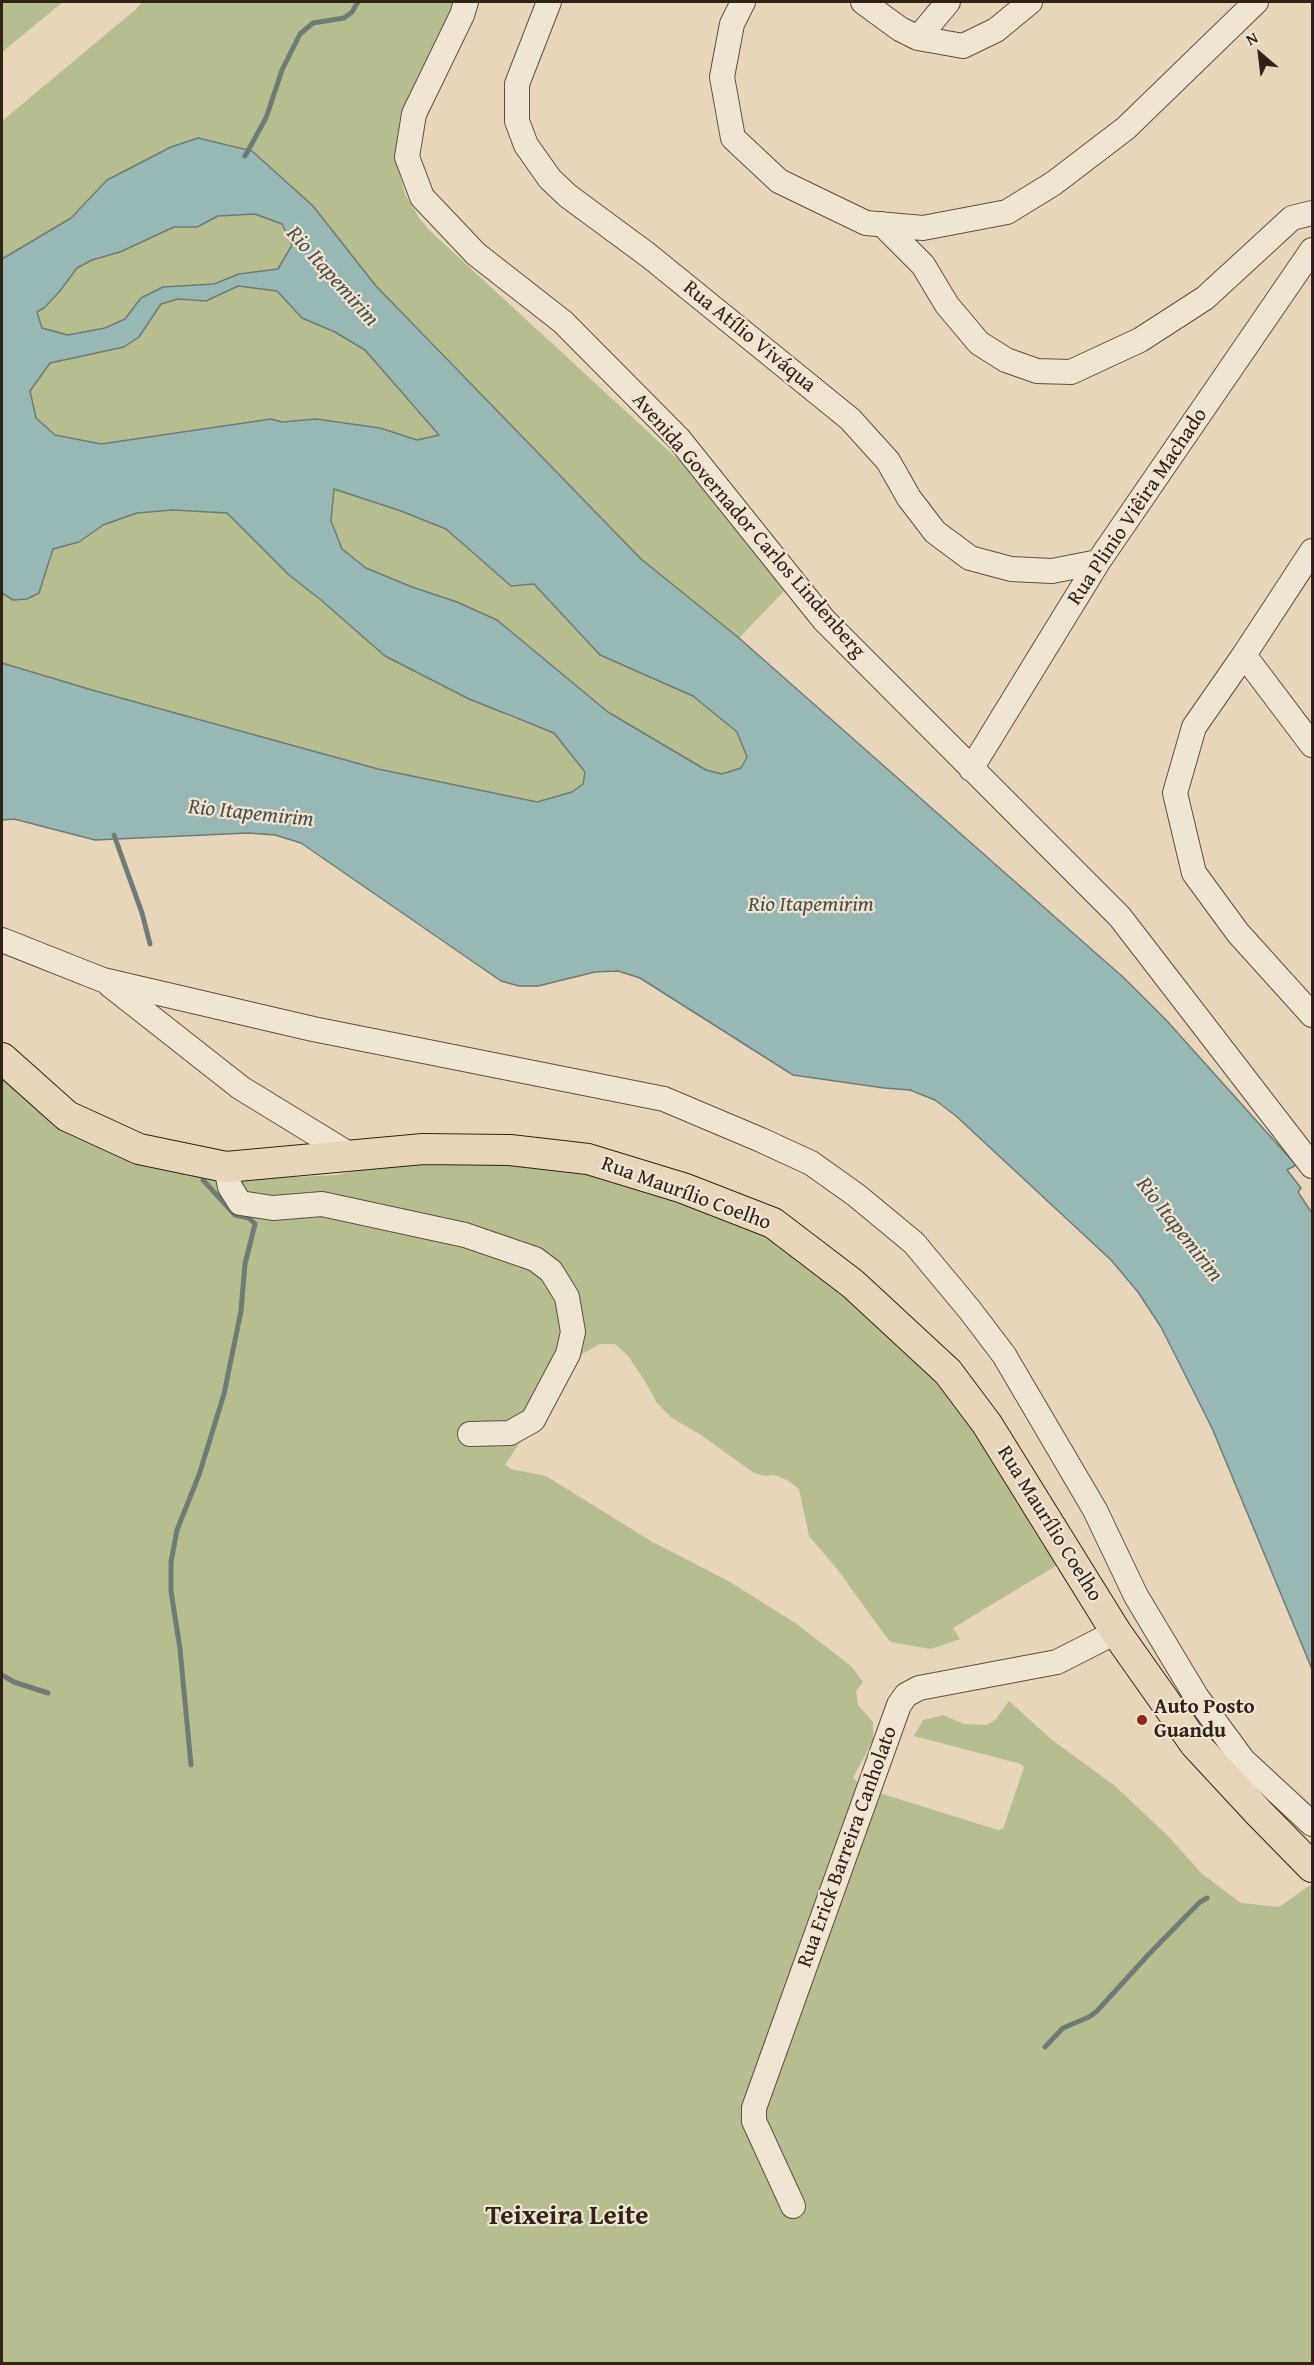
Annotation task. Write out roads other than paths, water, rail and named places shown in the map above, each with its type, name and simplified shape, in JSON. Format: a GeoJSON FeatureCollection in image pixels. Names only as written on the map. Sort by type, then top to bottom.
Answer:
{"type":"FeatureCollection","features":[{"type":"Feature","properties":{"kind":"main road","name":"Rua Maurílio Coelho"},"geometry":{"type":"LineString","coordinates":[[2,1058],[67,1116],[139,1149],[226,1167],[423,1149],[510,1150],[588,1159],[683,1188],[773,1222],[853,1284],[948,1372],[987,1424],[1116,1632],[1195,1744],[1259,1814],[1312,1867]]}},
{"type":"Feature","properties":{"kind":"street","name":"Avenida Governador Carlos Lindenberg"},"geometry":{"type":"LineString","coordinates":[[466,2],[462,15],[414,114],[407,158],[422,197],[476,254],[563,322],[679,439],[824,620],[1120,917],[1312,1166]]}},
{"type":"Feature","properties":{"kind":"street","name":"Rua Atílio Viváqua"},"geometry":{"type":"LineString","coordinates":[[549,2],[517,84],[517,121],[526,145],[550,179],[575,201],[648,255],[850,419],[888,461],[909,498],[935,532],[970,558],[1011,569],[1052,571],[1098,562]]}},
{"type":"Feature","properties":{"kind":"street"},"geometry":{"type":"LineString","coordinates":[[743,2],[732,24],[722,78],[733,138],[779,181],[866,223],[923,228],[1007,212],[1054,183],[1126,128],[1256,2]]}},
{"type":"Feature","properties":{"kind":"street"},"geometry":{"type":"LineString","coordinates":[[863,2],[900,29],[918,38],[963,46],[996,30],[1030,2]]}},
{"type":"Feature","properties":{"kind":"street"},"geometry":{"type":"LineString","coordinates":[[918,38],[948,2]]}},
{"type":"Feature","properties":{"kind":"street"},"geometry":{"type":"LineString","coordinates":[[882,224],[923,265],[947,305],[979,343],[1006,360],[1037,371],[1071,372],[1140,340],[1205,298],[1292,218],[1312,213]]}},
{"type":"Feature","properties":{"kind":"street","name":"Rua Plinio Viêira Machado"},"geometry":{"type":"LineString","coordinates":[[971,769],[1098,562],[1312,250]]}},
{"type":"Feature","properties":{"kind":"street"},"geometry":{"type":"LineString","coordinates":[[1312,551],[1194,727],[1174,793],[1194,873],[1238,933],[1312,1015]]}},
{"type":"Feature","properties":{"kind":"street"},"geometry":{"type":"LineString","coordinates":[[1244,655],[1312,745]]}},
{"type":"Feature","properties":{"kind":"street"},"geometry":{"type":"LineString","coordinates":[[2,940],[104,980],[313,1029],[664,1099],[811,1163],[856,1195],[914,1244],[969,1308],[1004,1355],[1095,1510],[1136,1596],[1196,1696],[1243,1760],[1312,1824]]}},
{"type":"Feature","properties":{"kind":"street"},"geometry":{"type":"LineString","coordinates":[[104,980],[241,1088],[352,1156]]}},
{"type":"Feature","properties":{"kind":"street"},"geometry":{"type":"LineString","coordinates":[[226,1167],[230,1187],[240,1203],[273,1208],[322,1204],[465,1235],[535,1259],[551,1270],[567,1297],[573,1332],[568,1354],[533,1420],[510,1433],[470,1434]]}},
{"type":"Feature","properties":{"kind":"street","name":"Rua Erick Barreira Canholato"},"geometry":{"type":"LineString","coordinates":[[793,2206],[754,2121],[754,2109],[899,1706],[906,1695],[919,1688],[1057,1662],[1116,1632]]}},
{"type":"Feature","properties":{"kind":"water","name":"Rio Itapemirim"},"geometry":{"type":"Polygon","coordinates":[[[198,138],[252,151],[313,206],[376,286],[641,559],[739,638],[1124,978],[1167,1021],[1296,1165],[1287,1170],[1301,1188],[1298,1192],[1312,1213],[1312,1669],[1212,1428],[1161,1327],[1138,1292],[1111,1260],[956,1116],[935,1100],[910,1090],[793,1075],[640,978],[618,971],[595,972],[538,986],[519,986],[501,981],[301,843],[275,835],[248,833],[95,840],[14,819],[2,820],[2,663],[378,769],[537,802],[572,792],[583,784],[585,772],[554,733],[469,699],[385,656],[289,575],[227,513],[173,510],[137,513],[103,525],[79,542],[53,549],[39,593],[27,599],[13,600],[2,593],[2,259],[71,218],[107,180],[171,147],[198,138]],[[255,214],[218,216],[197,227],[174,227],[120,252],[92,260],[77,268],[60,291],[37,312],[42,328],[68,335],[105,328],[125,319],[141,298],[163,287],[214,284],[239,274],[278,269],[292,245],[282,224],[255,214]],[[238,286],[206,301],[178,299],[161,304],[139,337],[124,347],[50,363],[30,391],[36,418],[55,435],[101,444],[271,419],[282,422],[316,419],[380,428],[417,440],[439,435],[365,350],[335,332],[302,318],[277,291],[238,286]],[[334,489],[331,521],[342,549],[366,568],[457,602],[497,620],[608,712],[706,770],[722,774],[741,768],[747,757],[737,732],[693,696],[600,655],[534,584],[511,586],[446,529],[401,511],[334,489]]]}},
{"type":"Feature","properties":{"kind":"waterway"},"geometry":{"type":"LineString","coordinates":[[245,156],[266,118],[282,70],[300,34],[313,23],[344,18],[352,12],[358,2]]}},
{"type":"Feature","properties":{"kind":"waterway"},"geometry":{"type":"LineString","coordinates":[[114,835],[142,913],[150,944]]}},
{"type":"Feature","properties":{"kind":"waterway"},"geometry":{"type":"LineString","coordinates":[[191,1765],[180,1649],[171,1591],[171,1562],[177,1530],[199,1475],[224,1394],[241,1311],[245,1264],[255,1224],[249,1218],[235,1215],[203,1180]]}},
{"type":"Feature","properties":{"kind":"waterway"},"geometry":{"type":"LineString","coordinates":[[2,1675],[14,1682],[48,1693]]}},
{"type":"Feature","properties":{"kind":"waterway"},"geometry":{"type":"LineString","coordinates":[[1045,2047],[1063,2028],[1097,2011],[1149,1954],[1200,1902],[1207,1898]]}},
{"type":"Feature","properties":{"kind":"place","name":"Auto Posto Guandu"},"geometry":{"type":"Point","coordinates":[1142,1720]}},
{"type":"Feature","properties":{"kind":"district","name":"Teixeira Leite"},"geometry":{"type":"Point","coordinates":[567,2217]}}]}
